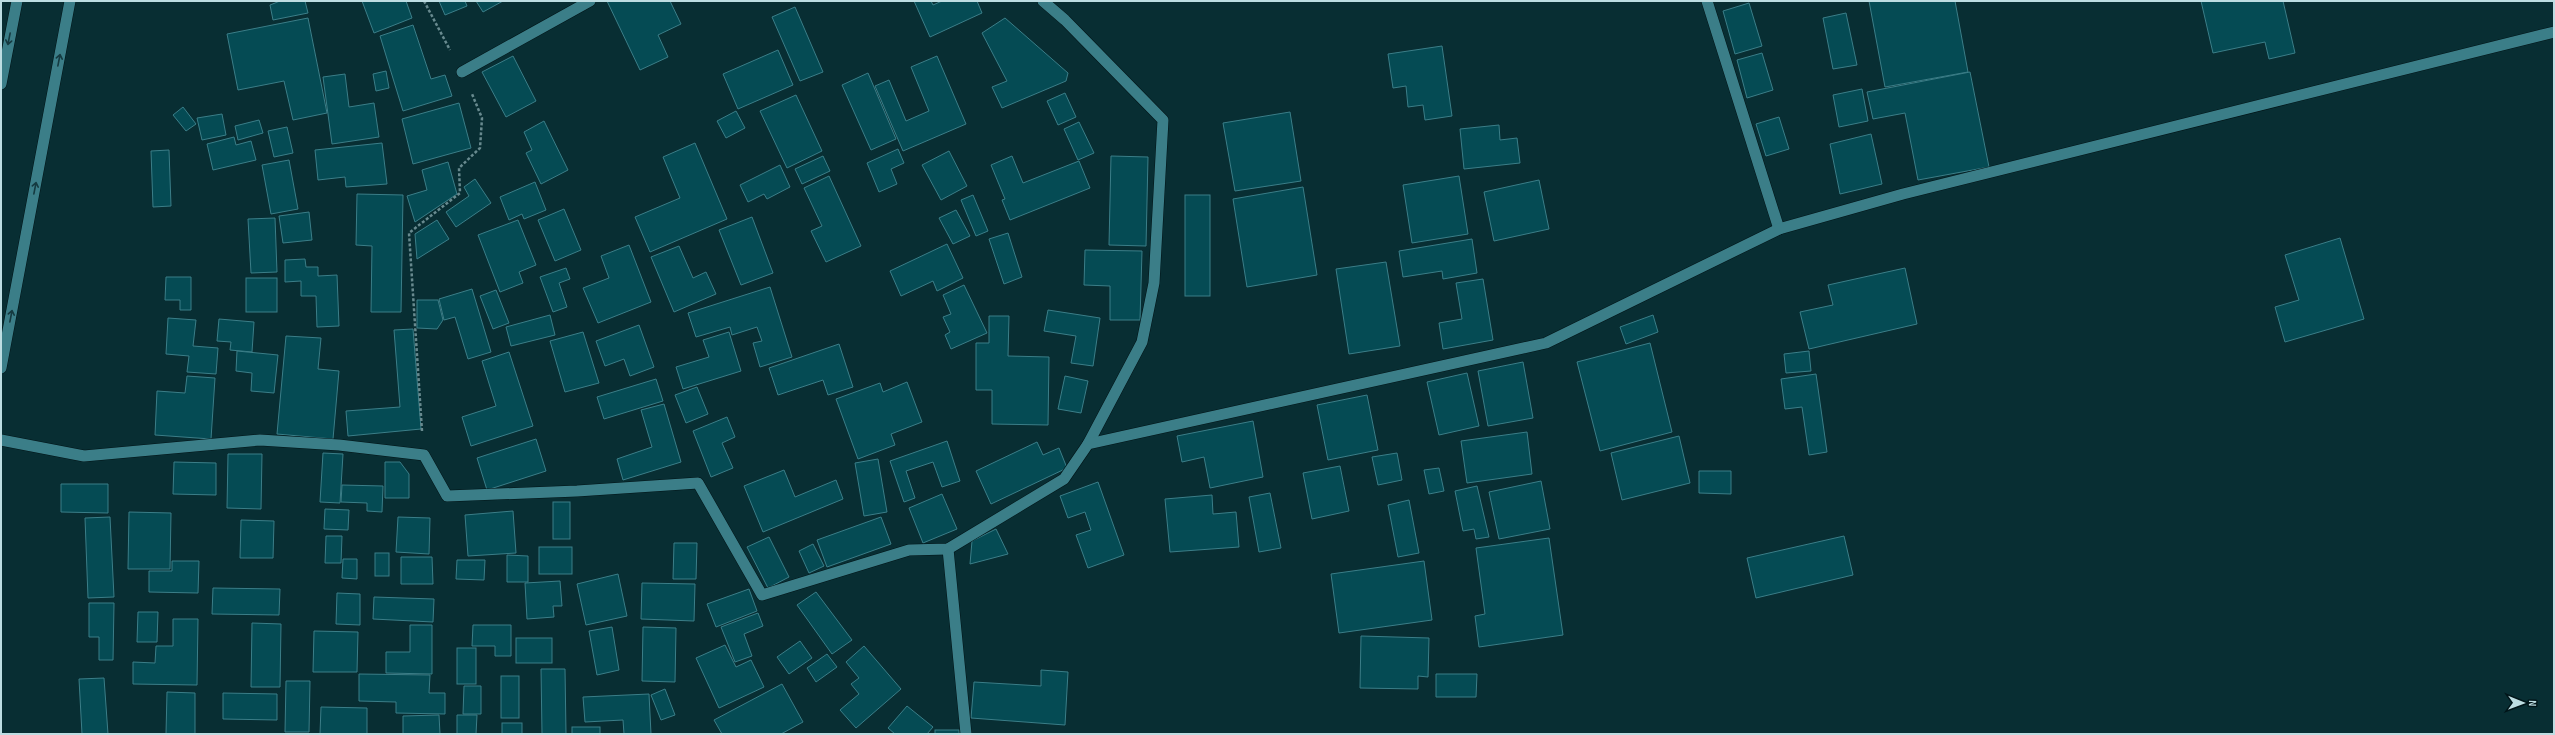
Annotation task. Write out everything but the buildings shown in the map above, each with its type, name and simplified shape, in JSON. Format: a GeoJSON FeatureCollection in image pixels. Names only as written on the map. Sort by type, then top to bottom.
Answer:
{"type":"FeatureCollection","features":[{"type":"Feature","properties":{"kind":"street"},"geometry":{"type":"LineString","coordinates":[[1,84],[17,1]]}},
{"type":"Feature","properties":{"kind":"street"},"geometry":{"type":"LineString","coordinates":[[1,368],[70,1]]}},
{"type":"Feature","properties":{"kind":"street"},"geometry":{"type":"LineString","coordinates":[[462,72],[590,1]]}},
{"type":"Feature","properties":{"kind":"street"},"geometry":{"type":"LineString","coordinates":[[1,440],[84,456],[260,440],[339,445],[424,455],[447,496],[577,491],[698,482],[762,595],[909,550],[948,549],[1064,479],[1088,444],[1142,342],[1154,283],[1163,120],[1065,20],[1043,1]]}},
{"type":"Feature","properties":{"kind":"street"},"geometry":{"type":"LineString","coordinates":[[1707,1],[1779,229]]}},
{"type":"Feature","properties":{"kind":"street"},"geometry":{"type":"LineString","coordinates":[[1088,444],[1546,343],[1779,229],[1911,192],[2554,32]]}},
{"type":"Feature","properties":{"kind":"street"},"geometry":{"type":"LineString","coordinates":[[948,549],[966,734]]}},
{"type":"Feature","properties":{"kind":"path"},"geometry":{"type":"LineString","coordinates":[[424,1],[462,72],[482,118],[480,148],[459,168],[460,193],[409,233],[424,455]]}}]}
